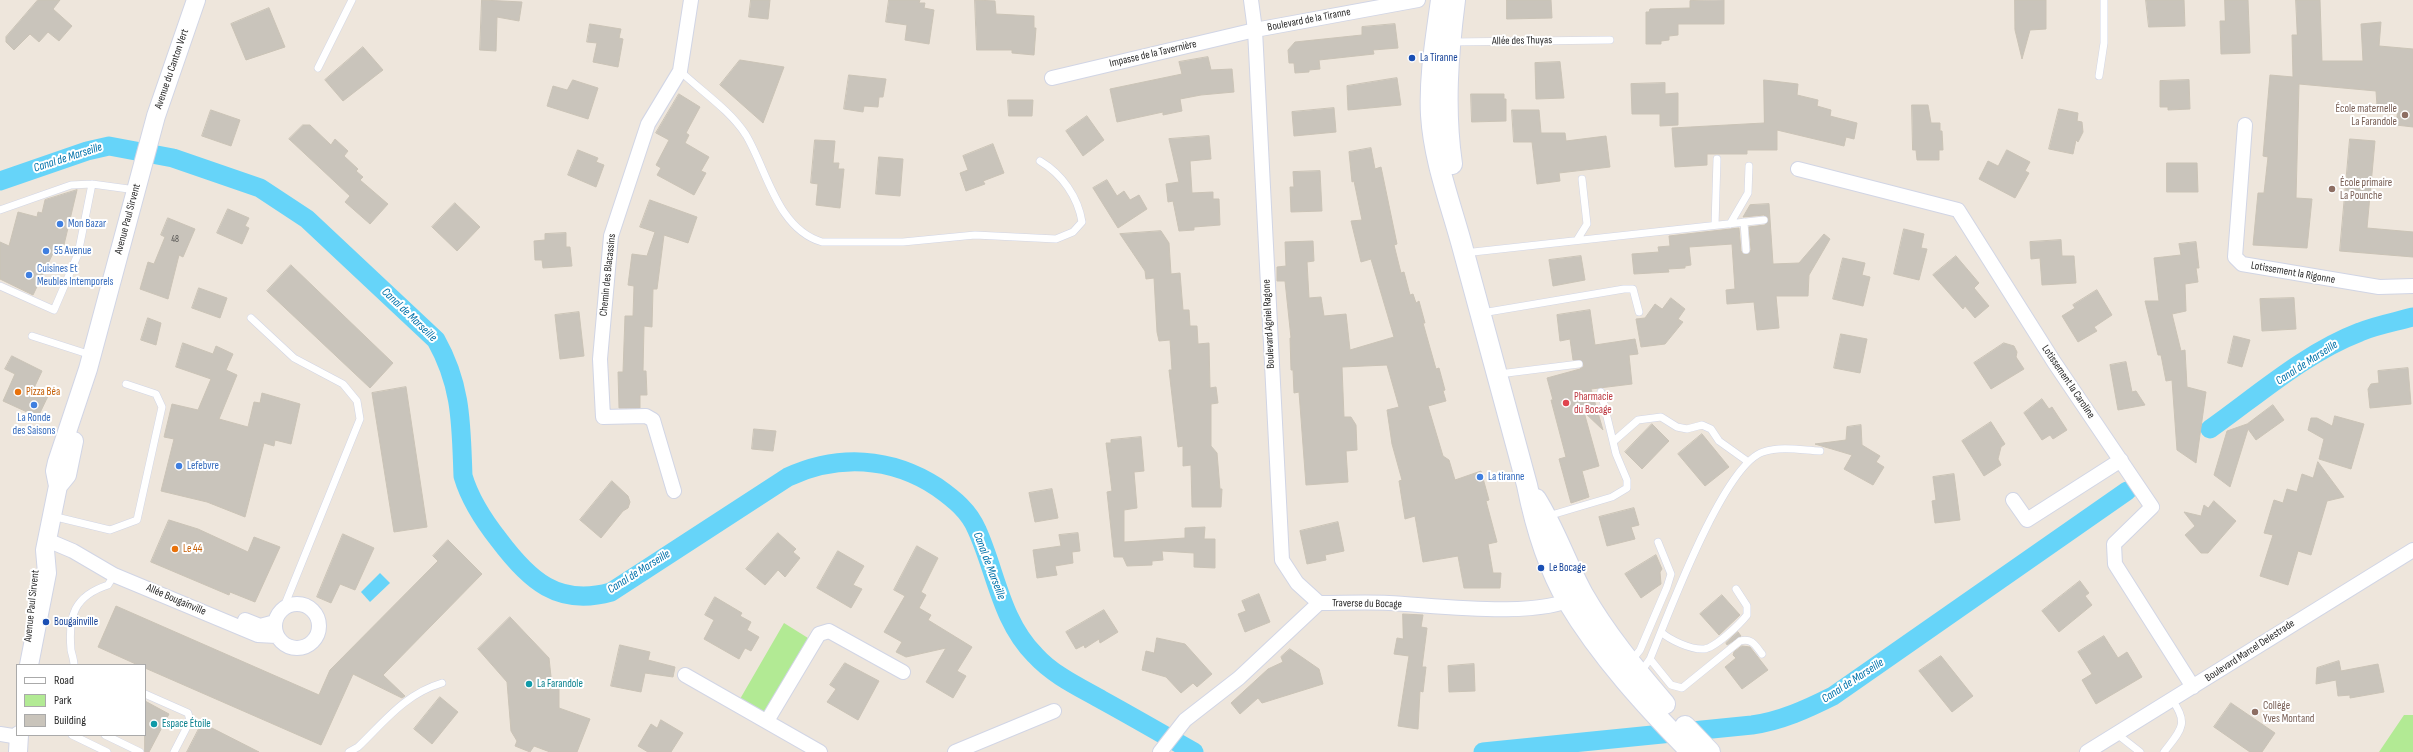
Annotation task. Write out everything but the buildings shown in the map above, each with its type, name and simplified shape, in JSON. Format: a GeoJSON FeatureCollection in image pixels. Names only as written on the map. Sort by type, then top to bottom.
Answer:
{"type":"FeatureCollection","features":[{"type":"Feature","properties":{"kind":"main road"},"geometry":{"type":"LineString","coordinates":[[1441,0],[1446,113],[1457,228],[1527,485],[1575,597],[1690,744],[1710,752]]}},
{"type":"Feature","properties":{"kind":"main road"},"geometry":{"type":"LineString","coordinates":[[1442,43],[1456,0]]}},
{"type":"Feature","properties":{"kind":"street","name":"Avenue du Canton Vert"},"geometry":{"type":"LineString","coordinates":[[151,139],[156,116],[196,0]]}},
{"type":"Feature","properties":{"kind":"street","name":"Chemin des Blacassins"},"geometry":{"type":"LineString","coordinates":[[674,491],[653,420],[646,416],[603,417],[600,359],[611,236],[648,124],[680,71],[691,0]]}},
{"type":"Feature","properties":{"kind":"street","name":"Boulevard de la Tiranne"},"geometry":{"type":"LineString","coordinates":[[1250,0],[1255,30],[1418,0]]}},
{"type":"Feature","properties":{"kind":"street","name":"Impasse de la Tavernière"},"geometry":{"type":"LineString","coordinates":[[1052,78],[1255,30]]}},
{"type":"Feature","properties":{"kind":"street","name":"Boulevard Agniel Ragone"},"geometry":{"type":"LineString","coordinates":[[1255,30],[1282,560],[1297,583],[1319,603]]}},
{"type":"Feature","properties":{"kind":"street","name":"Lotissement la Rigonne"},"geometry":{"type":"LineString","coordinates":[[2245,125],[2236,257],[2242,264],[2379,287],[2413,286]]}},
{"type":"Feature","properties":{"kind":"street","name":"Avenue Paul Sirvent"},"geometry":{"type":"LineString","coordinates":[[28,664],[33,584],[36,564],[46,545],[58,486],[55,471],[57,462],[89,362],[151,139]]}},
{"type":"Feature","properties":{"kind":"street","name":"Lotissement la Caroline"},"geometry":{"type":"LineString","coordinates":[[1798,169],[1958,210],[2054,362],[2152,507],[2114,544],[2114,564],[2193,687]]}},
{"type":"Feature","properties":{"kind":"street"},"geometry":{"type":"LineString","coordinates":[[2013,500],[2027,520],[2121,460]]}},
{"type":"Feature","properties":{"kind":"street","name":"Allée Bougainville"},"geometry":{"type":"LineString","coordinates":[[46,545],[125,570],[260,626],[276,629]]}},
{"type":"Feature","properties":{"kind":"street","name":"Boulevard Marcel Delestrade"},"geometry":{"type":"LineString","coordinates":[[2087,752],[2413,550]]}},
{"type":"Feature","properties":{"kind":"street","name":"Allée Bougainville"},"geometry":{"type":"LineString","coordinates":[[78,554],[114,575],[258,635],[276,629]]}},
{"type":"Feature","properties":{"kind":"street","name":"Traverse du Bocage"},"geometry":{"type":"LineString","coordinates":[[1162,749],[1177,729],[1239,678],[1319,603],[1387,603],[1521,610],[1575,597]]}},
{"type":"Feature","properties":{"kind":"street"},"geometry":{"type":"LineString","coordinates":[[292,605],[302,605],[310,609],[316,617],[319,626],[316,636],[310,644],[302,648],[292,648],[283,643],[276,629],[283,609],[292,605]]}},
{"type":"Feature","properties":{"kind":"street"},"geometry":{"type":"LineString","coordinates":[[767,721],[819,634],[828,631],[903,672]]}},
{"type":"Feature","properties":{"kind":"street"},"geometry":{"type":"LineString","coordinates":[[685,675],[820,752]]}},
{"type":"Feature","properties":{"kind":"street"},"geometry":{"type":"LineString","coordinates":[[955,752],[1054,711]]}},
{"type":"Feature","properties":{"kind":"street"},"geometry":{"type":"LineString","coordinates":[[0,734],[19,741]]}},
{"type":"Feature","properties":{"kind":"lane"},"geometry":{"type":"LineString","coordinates":[[318,68],[352,0]]}},
{"type":"Feature","properties":{"kind":"lane"},"geometry":{"type":"LineString","coordinates":[[2099,76],[2104,43],[2104,0]]}},
{"type":"Feature","properties":{"kind":"lane","name":"Allée des Thuyas"},"geometry":{"type":"LineString","coordinates":[[1442,43],[1610,40]]}},
{"type":"Feature","properties":{"kind":"lane"},"geometry":{"type":"LineString","coordinates":[[680,71],[736,122],[746,135],[778,202],[791,220],[809,238],[822,242],[903,242],[976,235],[1056,239],[1073,232],[1082,222],[1079,206],[1055,170],[1040,161]]}},
{"type":"Feature","properties":{"kind":"lane"},"geometry":{"type":"LineString","coordinates":[[1715,225],[1717,159]]}},
{"type":"Feature","properties":{"kind":"lane"},"geometry":{"type":"LineString","coordinates":[[1730,224],[1748,193],[1749,166]]}},
{"type":"Feature","properties":{"kind":"lane"},"geometry":{"type":"LineString","coordinates":[[1577,240],[1587,224],[1582,179]]}},
{"type":"Feature","properties":{"kind":"lane"},"geometry":{"type":"LineString","coordinates":[[0,210],[71,185],[92,184],[136,190]]}},
{"type":"Feature","properties":{"kind":"lane"},"geometry":{"type":"LineString","coordinates":[[0,286],[54,310],[78,254],[92,184]]}},
{"type":"Feature","properties":{"kind":"lane"},"geometry":{"type":"LineString","coordinates":[[1464,253],[1764,220]]}},
{"type":"Feature","properties":{"kind":"lane"},"geometry":{"type":"LineString","coordinates":[[1744,222],[1746,250]]}},
{"type":"Feature","properties":{"kind":"lane"},"geometry":{"type":"LineString","coordinates":[[1480,313],[1624,289],[1633,289],[1639,312]]}},
{"type":"Feature","properties":{"kind":"lane"},"geometry":{"type":"LineString","coordinates":[[251,318],[294,358],[343,384],[357,401],[360,419],[283,609]]}},
{"type":"Feature","properties":{"kind":"lane"},"geometry":{"type":"LineString","coordinates":[[32,336],[89,362]]}},
{"type":"Feature","properties":{"kind":"lane"},"geometry":{"type":"LineString","coordinates":[[1497,375],[1579,364]]}},
{"type":"Feature","properties":{"kind":"lane"},"geometry":{"type":"LineString","coordinates":[[52,516],[110,530],[137,520],[162,407],[156,394],[126,384]]}},
{"type":"Feature","properties":{"kind":"lane"},"geometry":{"type":"LineString","coordinates":[[1541,519],[1612,497],[1627,488],[1627,480],[1616,454],[1601,392]]}},
{"type":"Feature","properties":{"kind":"lane"},"geometry":{"type":"LineString","coordinates":[[1614,441],[1638,420],[1661,416],[1677,427],[1687,428],[1702,425],[1711,429],[1719,441],[1747,461]]}},
{"type":"Feature","properties":{"kind":"lane"},"geometry":{"type":"LineString","coordinates":[[1634,671],[1661,632],[1714,511],[1747,461],[1762,452],[1781,448],[1820,451]]}},
{"type":"Feature","properties":{"kind":"lane"},"geometry":{"type":"LineString","coordinates":[[1634,671],[1640,650],[1667,587],[1670,574],[1658,542]]}},
{"type":"Feature","properties":{"kind":"lane"},"geometry":{"type":"LineString","coordinates":[[76,664],[71,639],[72,614],[80,600],[92,590],[108,585],[114,575]]}},
{"type":"Feature","properties":{"kind":"lane"},"geometry":{"type":"LineString","coordinates":[[1661,632],[1667,638],[1696,649],[1712,647],[1747,615],[1747,606],[1736,589]]}},
{"type":"Feature","properties":{"kind":"lane"},"geometry":{"type":"LineString","coordinates":[[1634,671],[1682,688],[1740,641],[1747,639],[1753,641],[1762,654]]}},
{"type":"Feature","properties":{"kind":"lane"},"geometry":{"type":"LineString","coordinates":[[350,752],[357,750],[407,699],[422,689],[442,683]]}},
{"type":"Feature","properties":{"kind":"lane"},"geometry":{"type":"LineString","coordinates":[[146,694],[188,713],[190,721],[174,752]]}},
{"type":"Feature","properties":{"kind":"lane"},"geometry":{"type":"LineString","coordinates":[[2164,752],[2179,733],[2181,724],[2181,712],[2172,700]]}},
{"type":"Feature","properties":{"kind":"lane"},"geometry":{"type":"LineString","coordinates":[[2117,734],[2140,752]]}},
{"type":"Feature","properties":{"kind":"lane"},"geometry":{"type":"LineString","coordinates":[[74,736],[107,752]]}},
{"type":"Feature","properties":{"kind":"lane"},"geometry":{"type":"LineString","coordinates":[[107,736],[140,752]]}},
{"type":"Feature","properties":{"kind":"green space"},"geometry":{"type":"Polygon","coordinates":[[[784,623],[808,638],[763,714],[740,699],[784,623]]]}},
{"type":"Feature","properties":{"kind":"green space"},"geometry":{"type":"Polygon","coordinates":[[[2404,715],[2413,715],[2413,752],[2379,752],[2404,715]]]}},
{"type":"Feature","properties":{"kind":"water"},"geometry":{"type":"Polygon","coordinates":[[[380,573],[390,583],[370,602],[361,592],[380,573]]]}},
{"type":"Feature","properties":{"kind":"waterway","name":"Canal de Marseille"},"geometry":{"type":"LineString","coordinates":[[0,181],[87,151],[109,146],[173,158],[260,188],[307,219],[436,340],[445,357],[455,390],[462,440],[463,476],[469,493],[493,533],[510,554],[522,567],[546,587],[560,593],[575,596],[592,596],[611,592],[788,477],[807,470],[845,462],[864,462],[883,465],[919,477],[937,487],[955,501],[970,517],[984,546],[1000,596],[1014,627],[1024,642],[1042,662],[1067,680],[1194,752]]}},
{"type":"Feature","properties":{"kind":"waterway","name":"Canal de Marseille"},"geometry":{"type":"LineString","coordinates":[[2210,429],[2282,376],[2320,351],[2379,325],[2413,317]]}},
{"type":"Feature","properties":{"kind":"waterway","name":"Canal de Marseille"},"geometry":{"type":"LineString","coordinates":[[1483,752],[1752,725],[1773,721],[1794,714],[1833,696],[2127,491]]}},
{"type":"Feature","properties":{"kind":"place","name":"La Tiranne"},"geometry":{"type":"Point","coordinates":[1412,58]}},
{"type":"Feature","properties":{"kind":"place","name":"École maternelle La Farandole"},"geometry":{"type":"Point","coordinates":[2405,115]}},
{"type":"Feature","properties":{"kind":"place","name":"École primaire La Pounche"},"geometry":{"type":"Point","coordinates":[2332,189]}},
{"type":"Feature","properties":{"kind":"place","name":"Mon Bazar"},"geometry":{"type":"Point","coordinates":[60,224]}},
{"type":"Feature","properties":{"kind":"place","name":"55 Avenue"},"geometry":{"type":"Point","coordinates":[46,251]}},
{"type":"Feature","properties":{"kind":"place","name":"Cuisines Et Meubles Intemporels"},"geometry":{"type":"Point","coordinates":[29,275]}},
{"type":"Feature","properties":{"kind":"place","name":"Pizza Béa"},"geometry":{"type":"Point","coordinates":[18,392]}},
{"type":"Feature","properties":{"kind":"place","name":"Pharmacie du Bocage"},"geometry":{"type":"Point","coordinates":[1566,403]}},
{"type":"Feature","properties":{"kind":"place","name":"La Ronde des Saisons"},"geometry":{"type":"Point","coordinates":[34,405]}},
{"type":"Feature","properties":{"kind":"place","name":"Lefebvre"},"geometry":{"type":"Point","coordinates":[179,466]}},
{"type":"Feature","properties":{"kind":"place","name":"La tiranne"},"geometry":{"type":"Point","coordinates":[1480,477]}},
{"type":"Feature","properties":{"kind":"place","name":"Le 44"},"geometry":{"type":"Point","coordinates":[175,549]}},
{"type":"Feature","properties":{"kind":"place","name":"Le Bocage"},"geometry":{"type":"Point","coordinates":[1541,568]}},
{"type":"Feature","properties":{"kind":"place","name":"Bougainville"},"geometry":{"type":"Point","coordinates":[46,622]}},
{"type":"Feature","properties":{"kind":"place","name":"La Farandole"},"geometry":{"type":"Point","coordinates":[529,684]}},
{"type":"Feature","properties":{"kind":"place","name":"Collège Yves Montand"},"geometry":{"type":"Point","coordinates":[2255,712]}},
{"type":"Feature","properties":{"kind":"place","name":"Espace Étoile"},"geometry":{"type":"Point","coordinates":[154,724]}}]}
